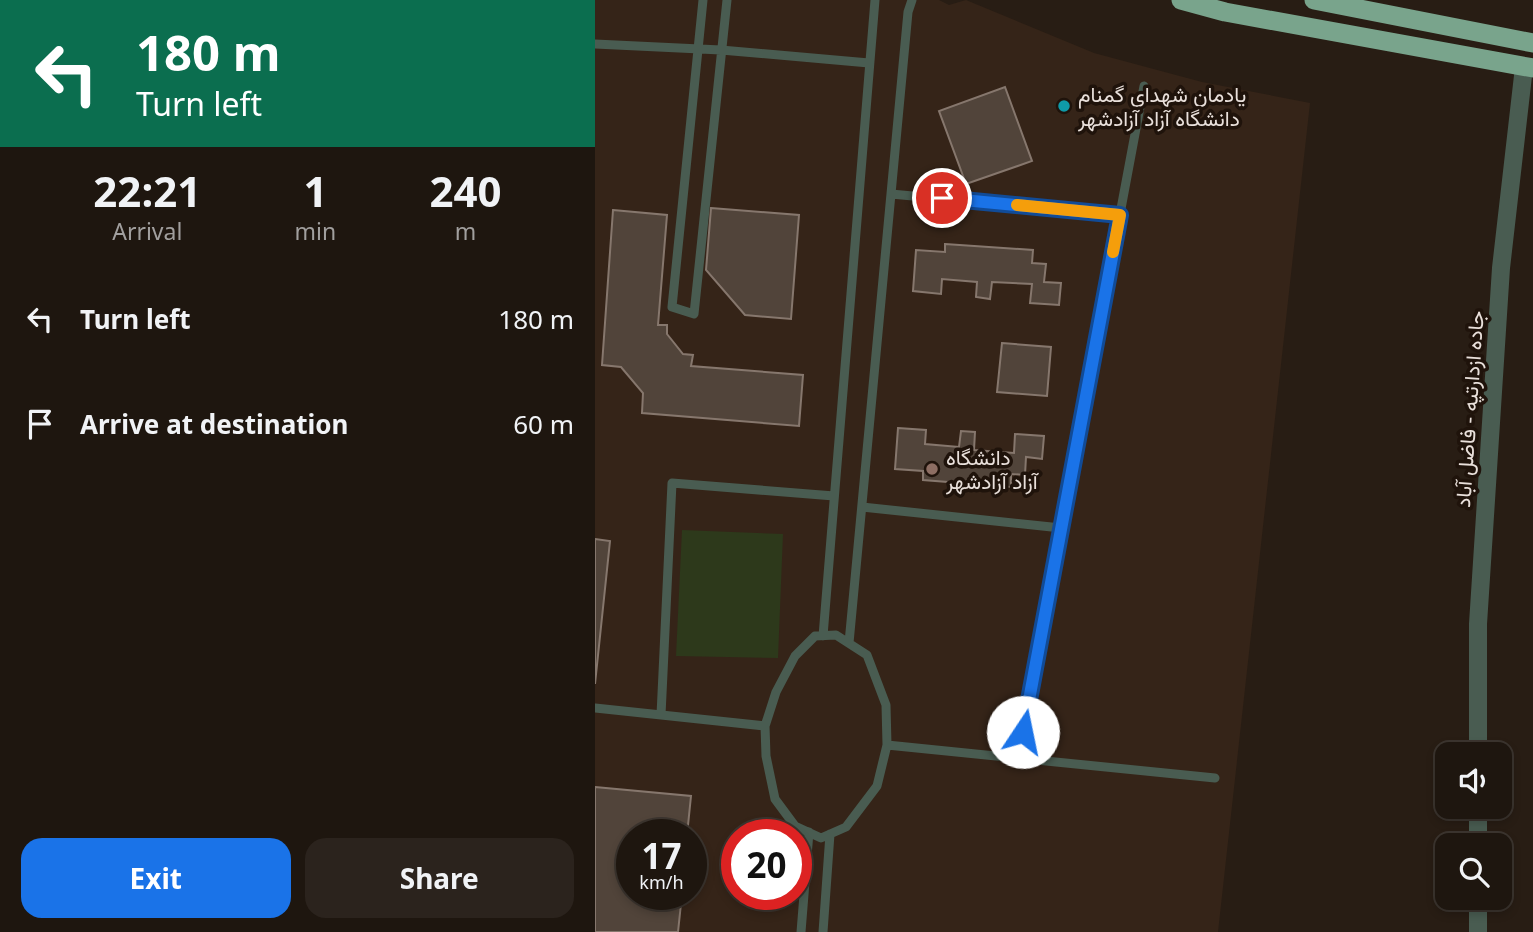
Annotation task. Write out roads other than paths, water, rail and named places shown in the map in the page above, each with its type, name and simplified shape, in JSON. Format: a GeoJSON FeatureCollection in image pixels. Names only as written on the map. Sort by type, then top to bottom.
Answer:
{"type":"FeatureCollection","features":[{"type":"Feature","properties":{"kind":"highway"},"geometry":{"type":"LineString","coordinates":[[1181,0],[1225,12],[1528,68]]}},
{"type":"Feature","properties":{"kind":"highway"},"geometry":{"type":"LineString","coordinates":[[1314,0],[1533,43]]}},
{"type":"Feature","properties":{"kind":"highway"},"geometry":{"type":"LineString","coordinates":[[1336,31],[1343,27],[1347,20],[1341,5]]}},
{"type":"Feature","properties":{"kind":"street","name":"جاده‌ ازدارتپه - فاضل آباد"},"geometry":{"type":"LineString","coordinates":[[1478,742],[1478,624],[1500,268],[1528,68]]}},
{"type":"Feature","properties":{"kind":"street"},"geometry":{"type":"LineString","coordinates":[[1478,910],[1478,932]]}},
{"type":"Feature","properties":{"kind":"lane"},"geometry":{"type":"LineString","coordinates":[[703,0],[672,307],[694,314],[727,0]]}},
{"type":"Feature","properties":{"kind":"lane"},"geometry":{"type":"LineString","coordinates":[[823,636],[875,0]]}},
{"type":"Feature","properties":{"kind":"lane"},"geometry":{"type":"LineString","coordinates":[[849,643],[908,12],[912,0]]}},
{"type":"Feature","properties":{"kind":"lane"},"geometry":{"type":"LineString","coordinates":[[595,44],[722,50],[869,63]]}},
{"type":"Feature","properties":{"kind":"lane"},"geometry":{"type":"LineString","coordinates":[[1018,758],[1144,86]]}},
{"type":"Feature","properties":{"kind":"lane"},"geometry":{"type":"LineString","coordinates":[[891,194],[1120,215]]}},
{"type":"Feature","properties":{"kind":"lane"},"geometry":{"type":"LineString","coordinates":[[661,715],[672,483],[834,496]]}},
{"type":"Feature","properties":{"kind":"lane"},"geometry":{"type":"LineString","coordinates":[[862,507],[1061,528]]}},
{"type":"Feature","properties":{"kind":"lane"},"geometry":{"type":"LineString","coordinates":[[790,819],[775,799],[766,756],[765,726],[775,692],[795,656],[815,636],[835,635],[867,655],[886,705],[887,745],[877,786],[846,827],[821,838],[812,834]]}},
{"type":"Feature","properties":{"kind":"lane"},"geometry":{"type":"LineString","coordinates":[[595,708],[765,726]]}},
{"type":"Feature","properties":{"kind":"lane"},"geometry":{"type":"LineString","coordinates":[[887,745],[1215,778]]}},
{"type":"Feature","properties":{"kind":"lane"},"geometry":{"type":"LineString","coordinates":[[823,932],[830,834]]}},
{"type":"Feature","properties":{"kind":"lane"},"geometry":{"type":"LineString","coordinates":[[801,932],[803,910]]}},
{"type":"Feature","properties":{"kind":"place","name":"یادمان شهدای گمنام دانشگاه آزاد آزادشهر"},"geometry":{"type":"Point","coordinates":[1064,106]}},
{"type":"Feature","properties":{"kind":"place","name":"دانشگاه آزاد آزادشهر"},"geometry":{"type":"Point","coordinates":[932,469]}}]}
